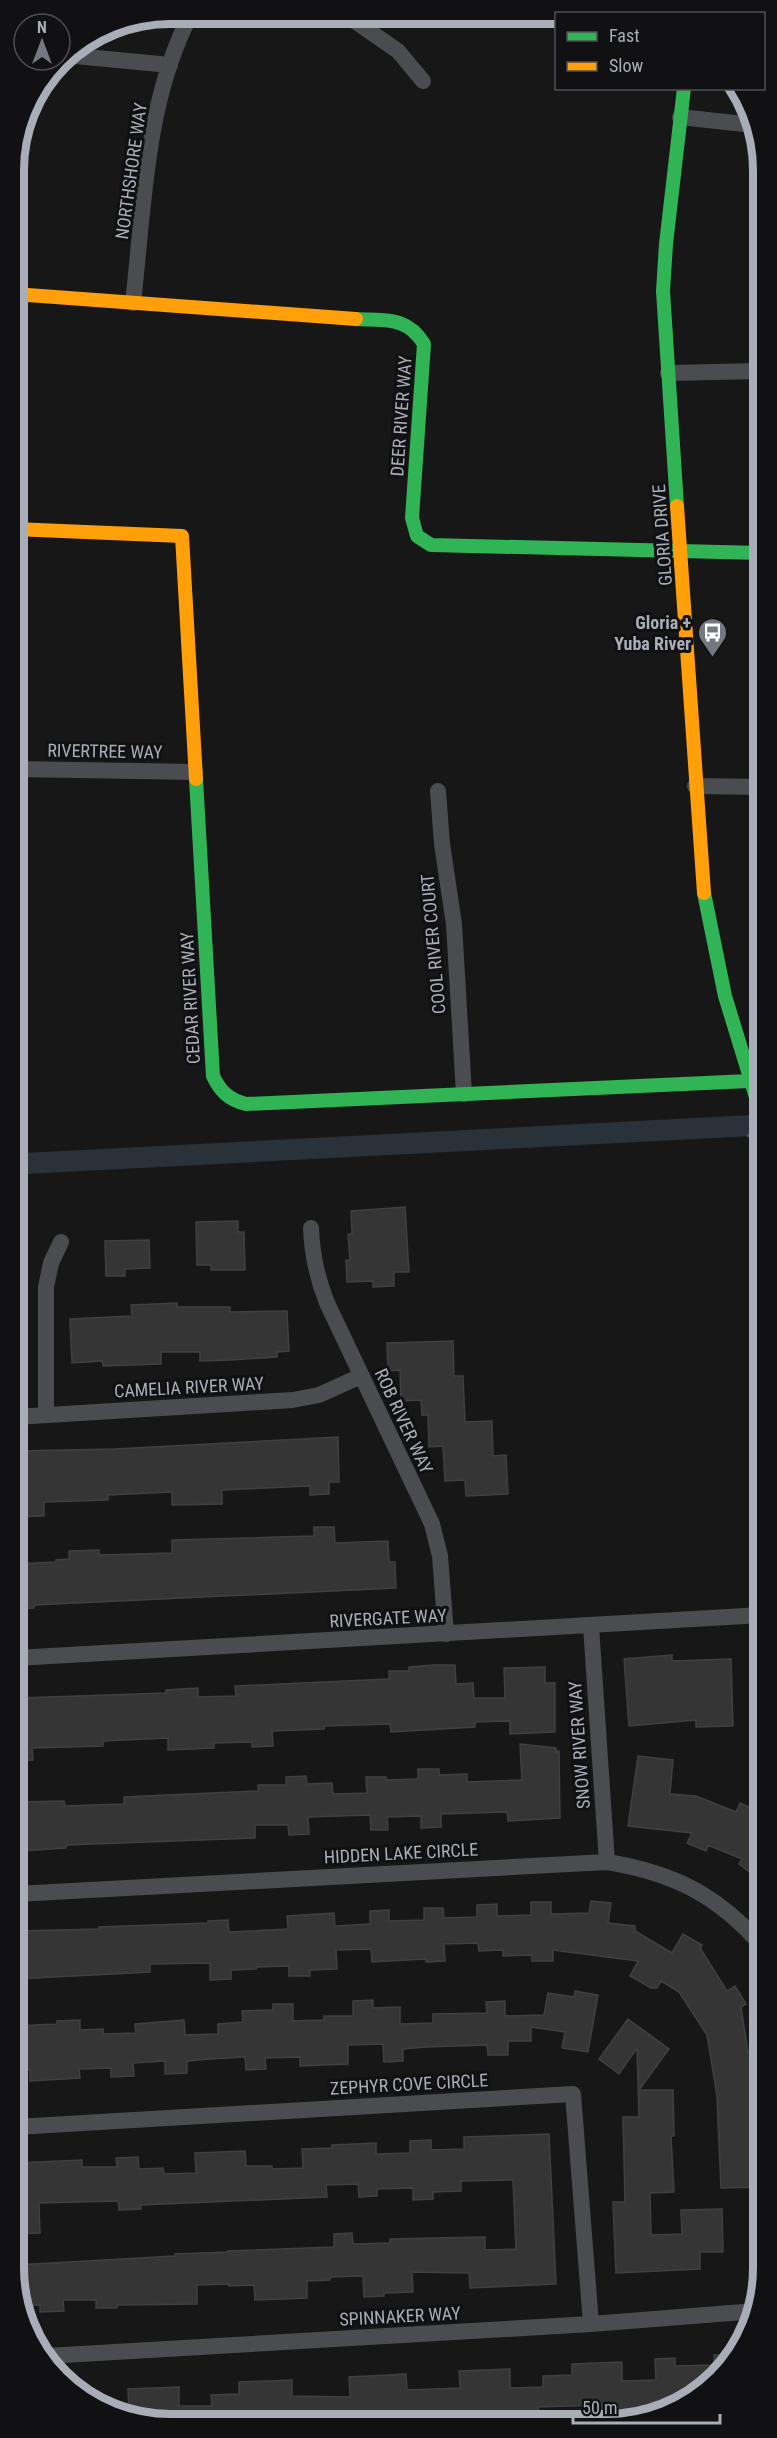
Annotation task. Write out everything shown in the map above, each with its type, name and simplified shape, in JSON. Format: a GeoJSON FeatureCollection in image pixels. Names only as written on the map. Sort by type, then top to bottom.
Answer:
{"type":"FeatureCollection","features":[{"type":"Feature","properties":{"kind":"street","name":"NORTHSHORE WAY"},"geometry":{"type":"LineString","coordinates":[[134,303],[152,141],[170,65],[187,24]]}},
{"type":"Feature","properties":{"kind":"street"},"geometry":{"type":"LineString","coordinates":[[359,24],[398,51],[423,81]]}},
{"type":"Feature","properties":{"kind":"street"},"geometry":{"type":"LineString","coordinates":[[79,56],[170,65]]}},
{"type":"Feature","properties":{"kind":"street","name":"GLORIA DRIVE"},"geometry":{"type":"LineString","coordinates":[[684,90],[666,244],[663,291],[695,786],[701,869],[708,920],[724,996],[753,1093]]}},
{"type":"Feature","properties":{"kind":"street"},"geometry":{"type":"LineString","coordinates":[[680,117],[745,124]]}},
{"type":"Feature","properties":{"kind":"street","name":"DEER RIVER WAY"},"geometry":{"type":"LineString","coordinates":[[24,295],[402,322],[416,331],[424,344],[412,518],[417,536],[431,545],[753,553]]}},
{"type":"Feature","properties":{"kind":"street"},"geometry":{"type":"LineString","coordinates":[[668,372],[753,371]]}},
{"type":"Feature","properties":{"kind":"street","name":"CEDAR RIVER WAY"},"geometry":{"type":"LineString","coordinates":[[24,529],[182,536],[213,1076],[219,1089],[228,1098],[246,1104],[749,1081]]}},
{"type":"Feature","properties":{"kind":"street","name":"RIVERTREE WAY"},"geometry":{"type":"LineString","coordinates":[[24,769],[195,772]]}},
{"type":"Feature","properties":{"kind":"street"},"geometry":{"type":"LineString","coordinates":[[695,786],[753,787]]}},
{"type":"Feature","properties":{"kind":"street","name":"COOL RIVER COURT"},"geometry":{"type":"LineString","coordinates":[[438,791],[442,844],[454,924],[464,1094]]}},
{"type":"Feature","properties":{"kind":"street","name":"ROB RIVER WAY"},"geometry":{"type":"LineString","coordinates":[[311,1228],[312,1256],[319,1283],[432,1524],[440,1556],[446,1634]]}},
{"type":"Feature","properties":{"kind":"street"},"geometry":{"type":"LineString","coordinates":[[46,1415],[46,1287],[51,1263],[61,1242]]}},
{"type":"Feature","properties":{"kind":"street","name":"CAMELIA RIVER WAY"},"geometry":{"type":"LineString","coordinates":[[24,1416],[293,1400],[319,1395],[361,1376]]}},
{"type":"Feature","properties":{"kind":"street","name":"RIVERGATE WAY"},"geometry":{"type":"LineString","coordinates":[[24,1658],[753,1616]]}},
{"type":"Feature","properties":{"kind":"street","name":"SNOW RIVER WAY"},"geometry":{"type":"LineString","coordinates":[[591,1626],[607,1862]]}},
{"type":"Feature","properties":{"kind":"street","name":"HIDDEN LAKE CIRCLE"},"geometry":{"type":"LineString","coordinates":[[24,1894],[607,1862],[640,1868],[694,1888],[720,1905],[753,1935]]}},
{"type":"Feature","properties":{"kind":"street","name":"ZEPHYR COVE CIRCLE"},"geometry":{"type":"LineString","coordinates":[[24,2127],[573,2094],[591,2324]]}},
{"type":"Feature","properties":{"kind":"street","name":"SPINNAKER WAY"},"geometry":{"type":"LineString","coordinates":[[54,2356],[591,2324],[746,2312]]}},
{"type":"Feature","properties":{"kind":"building"},"geometry":{"type":"Polygon","coordinates":[[[405,1207],[409,1272],[394,1272],[394,1286],[373,1287],[373,1281],[347,1282],[346,1260],[350,1260],[348,1234],[352,1234],[351,1211],[405,1207]]]}},
{"type":"Feature","properties":{"kind":"building"},"geometry":{"type":"Polygon","coordinates":[[[238,1221],[238,1232],[244,1232],[245,1270],[211,1270],[211,1265],[197,1265],[196,1222],[238,1221]]]}},
{"type":"Feature","properties":{"kind":"building"},"geometry":{"type":"Polygon","coordinates":[[[149,1240],[150,1268],[125,1269],[125,1276],[106,1276],[105,1241],[149,1240]]]}},
{"type":"Feature","properties":{"kind":"building"},"geometry":{"type":"Polygon","coordinates":[[[177,1303],[177,1307],[230,1307],[230,1312],[287,1311],[289,1351],[277,1352],[277,1357],[200,1361],[200,1352],[161,1352],[161,1364],[103,1366],[102,1361],[72,1363],[70,1319],[132,1316],[131,1305],[177,1303]]]}},
{"type":"Feature","properties":{"kind":"building"},"geometry":{"type":"Polygon","coordinates":[[[453,1341],[454,1376],[463,1376],[465,1422],[492,1421],[493,1456],[506,1455],[508,1494],[466,1496],[465,1480],[445,1481],[443,1446],[429,1447],[428,1415],[422,1415],[421,1400],[401,1401],[400,1370],[388,1371],[387,1343],[453,1341]]]}},
{"type":"Feature","properties":{"kind":"building"},"geometry":{"type":"Polygon","coordinates":[[[338,1437],[339,1482],[329,1482],[329,1494],[310,1495],[310,1486],[222,1490],[222,1504],[172,1505],[172,1492],[108,1495],[108,1500],[44,1502],[44,1516],[24,1517],[24,1451],[115,1449],[338,1437]]]}},
{"type":"Feature","properties":{"kind":"building"},"geometry":{"type":"Polygon","coordinates":[[[314,1527],[334,1527],[335,1543],[388,1541],[389,1562],[395,1562],[396,1588],[34,1605],[34,1608],[24,1609],[24,1564],[69,1559],[69,1551],[99,1550],[99,1555],[172,1553],[172,1540],[314,1536],[314,1527]]]}},
{"type":"Feature","properties":{"kind":"building"},"geometry":{"type":"Polygon","coordinates":[[[672,1655],[672,1661],[731,1659],[733,1726],[696,1727],[696,1720],[629,1726],[624,1659],[672,1655]]]}},
{"type":"Feature","properties":{"kind":"building"},"geometry":{"type":"Polygon","coordinates":[[[455,1665],[456,1684],[473,1683],[474,1698],[505,1698],[504,1668],[545,1667],[545,1683],[555,1683],[555,1732],[510,1734],[510,1721],[475,1722],[475,1727],[391,1732],[390,1724],[324,1726],[324,1729],[272,1731],[273,1746],[252,1747],[252,1742],[214,1743],[214,1748],[168,1750],[168,1738],[103,1741],[103,1746],[32,1748],[33,1760],[24,1761],[24,1698],[166,1693],[166,1690],[198,1688],[198,1697],[236,1696],[235,1686],[389,1679],[389,1671],[409,1671],[409,1667],[455,1665]]]}},
{"type":"Feature","properties":{"kind":"building"},"geometry":{"type":"Polygon","coordinates":[[[520,1744],[556,1748],[556,1752],[559,1751],[560,1818],[508,1821],[507,1812],[441,1814],[441,1827],[421,1828],[421,1816],[387,1817],[388,1830],[371,1830],[370,1815],[308,1817],[309,1834],[289,1835],[288,1825],[255,1825],[255,1838],[66,1845],[66,1848],[24,1851],[24,1802],[64,1801],[65,1806],[124,1804],[124,1797],[258,1791],[258,1785],[286,1785],[286,1777],[306,1776],[307,1784],[332,1783],[333,1794],[367,1793],[366,1777],[386,1777],[386,1780],[418,1779],[418,1769],[439,1769],[439,1775],[467,1774],[467,1782],[522,1780],[520,1744]]]}},
{"type":"Feature","properties":{"kind":"building"},"geometry":{"type":"Polygon","coordinates":[[[638,1756],[673,1760],[670,1794],[696,1796],[736,1812],[740,1803],[753,1809],[753,1874],[739,1864],[742,1859],[708,1845],[706,1851],[687,1843],[692,1833],[628,1826],[638,1756]]]}},
{"type":"Feature","properties":{"kind":"building"},"geometry":{"type":"Polygon","coordinates":[[[591,1901],[611,1903],[608,1923],[635,1926],[635,1931],[672,1953],[683,1934],[702,1945],[700,1948],[727,1991],[735,1986],[746,2004],[741,2007],[748,2052],[753,2051],[753,2187],[721,2188],[717,2096],[707,2035],[679,1992],[661,1981],[657,1988],[651,1988],[630,1976],[638,1961],[553,1950],[553,1961],[532,1961],[532,1955],[503,1956],[503,1950],[479,1951],[478,1943],[444,1944],[445,1961],[426,1962],[426,1959],[372,1962],[371,1949],[336,1950],[337,1969],[310,1970],[310,1976],[289,1976],[289,1966],[256,1967],[256,1969],[231,1970],[231,1979],[210,1980],[210,1963],[150,1964],[150,1972],[24,1979],[24,1931],[99,1929],[99,1927],[208,1923],[208,1921],[228,1920],[229,1932],[288,1929],[287,1916],[334,1913],[335,1926],[370,1924],[370,1911],[389,1910],[389,1921],[424,1920],[424,1908],[443,1908],[444,1918],[477,1917],[477,1905],[497,1904],[497,1916],[531,1915],[531,1902],[551,1902],[551,1914],[589,1913],[591,1901]]]}},
{"type":"Feature","properties":{"kind":"building"},"geometry":{"type":"Polygon","coordinates":[[[575,1991],[598,1995],[588,2052],[562,2048],[565,2032],[531,2027],[531,2041],[508,2041],[508,2055],[488,2055],[487,2045],[426,2047],[403,2049],[403,2061],[384,2062],[383,2044],[348,2045],[348,2064],[300,2066],[300,2057],[265,2058],[266,2069],[246,2070],[245,2057],[187,2061],[187,2073],[165,2074],[165,2061],[133,2063],[134,2076],[111,2077],[111,2068],[79,2069],[80,2078],[30,2081],[30,2070],[24,2070],[24,2026],[57,2024],[57,2021],[80,2020],[80,2030],[103,2029],[103,2034],[136,2033],[135,2024],[184,2020],[185,2035],[218,2034],[218,2024],[243,2022],[242,2011],[273,2010],[273,2004],[293,2004],[293,2021],[324,2020],[324,2016],[353,2016],[353,2001],[373,2000],[373,2008],[400,2007],[400,2024],[433,2023],[433,2014],[487,2013],[486,2002],[505,2001],[505,2016],[544,2015],[548,1993],[574,1997],[575,1991]]]}},
{"type":"Feature","properties":{"kind":"building"},"geometry":{"type":"Polygon","coordinates":[[[628,2019],[669,2049],[639,2090],[673,2090],[674,2136],[671,2136],[674,2192],[650,2193],[651,2235],[682,2234],[681,2210],[722,2209],[723,2252],[700,2252],[700,2269],[616,2273],[613,2202],[625,2202],[623,2117],[639,2117],[637,2048],[619,2074],[599,2059],[628,2019]]]}},
{"type":"Feature","properties":{"kind":"building"},"geometry":{"type":"Polygon","coordinates":[[[549,2134],[556,2284],[470,2288],[469,2273],[412,2272],[413,2292],[384,2293],[384,2296],[364,2297],[363,2276],[330,2277],[330,2280],[307,2281],[307,2298],[255,2300],[254,2285],[229,2286],[229,2284],[197,2285],[197,2304],[117,2305],[117,2308],[96,2308],[96,2300],[63,2300],[64,2311],[40,2312],[40,2305],[29,2306],[24,2265],[228,2251],[334,2247],[334,2234],[352,2233],[353,2244],[390,2243],[390,2239],[485,2237],[485,2250],[516,2249],[513,2180],[461,2181],[461,2191],[433,2192],[433,2199],[413,2200],[413,2188],[377,2189],[377,2196],[359,2197],[358,2184],[326,2185],[327,2197],[141,2205],[141,2209],[119,2210],[118,2201],[39,2203],[40,2233],[24,2234],[24,2163],[82,2160],[82,2167],[117,2167],[116,2158],[138,2157],[139,2169],[163,2168],[164,2174],[196,2173],[195,2153],[245,2151],[246,2166],[272,2166],[272,2169],[303,2168],[302,2149],[376,2143],[376,2154],[410,2153],[410,2141],[431,2140],[431,2150],[464,2149],[464,2137],[549,2134]]]}},
{"type":"Feature","properties":{"kind":"building"},"geometry":{"type":"Polygon","coordinates":[[[714,2355],[724,2355],[696,2384],[672,2399],[650,2402],[650,2407],[627,2412],[601,2413],[601,2405],[538,2407],[539,2414],[160,2414],[129,2408],[128,2389],[179,2387],[179,2406],[212,2406],[211,2395],[239,2394],[239,2382],[292,2380],[292,2396],[350,2397],[349,2377],[406,2374],[407,2390],[460,2388],[459,2371],[510,2369],[510,2388],[543,2387],[543,2376],[572,2375],[572,2364],[622,2362],[622,2381],[656,2380],[655,2359],[675,2358],[675,2366],[714,2365],[714,2355]]]}},
{"type":"Feature","properties":{"kind":"waterway"},"geometry":{"type":"LineString","coordinates":[[24,1164],[753,1125]]}},
{"type":"Feature","properties":{"kind":"traffic: fast"},"geometry":{"type":"LineString","coordinates":[[677,506],[663,291],[666,244],[684,90]]}},
{"type":"Feature","properties":{"kind":"traffic: fast"},"geometry":{"type":"LineString","coordinates":[[356,319],[386,320],[403,324],[424,344],[412,518],[417,536],[431,545],[753,553]]}},
{"type":"Feature","properties":{"kind":"traffic: fast"},"geometry":{"type":"LineString","coordinates":[[196,779],[213,1076],[222,1090],[235,1100],[246,1104],[749,1081]]}},
{"type":"Feature","properties":{"kind":"traffic: fast"},"geometry":{"type":"LineString","coordinates":[[704,893],[725,996],[753,1088]]}},
{"type":"Feature","properties":{"kind":"traffic: slow"},"geometry":{"type":"LineString","coordinates":[[24,295],[356,319]]}},
{"type":"Feature","properties":{"kind":"traffic: slow"},"geometry":{"type":"LineString","coordinates":[[677,506],[704,893]]}},
{"type":"Feature","properties":{"kind":"traffic: slow"},"geometry":{"type":"LineString","coordinates":[[24,529],[182,536],[196,779]]}},
{"type":"Feature","properties":{"kind":"place","name":"Gloria + Yuba River"},"geometry":{"type":"Point","coordinates":[712,658]}}]}
